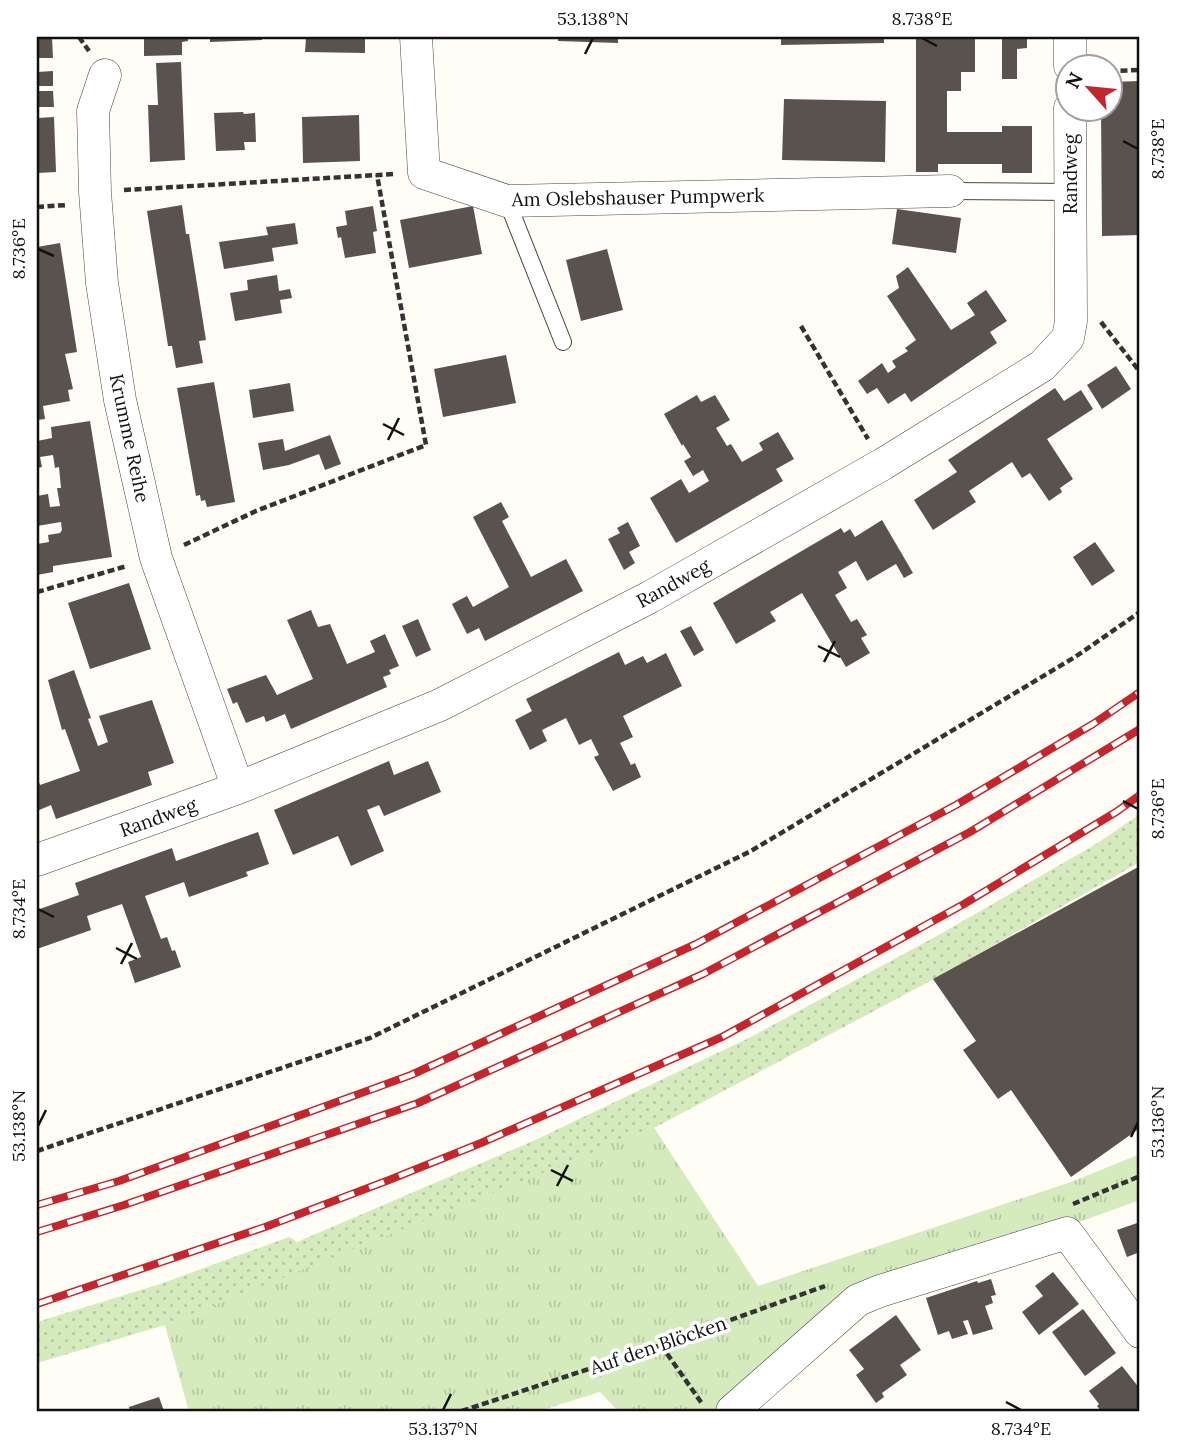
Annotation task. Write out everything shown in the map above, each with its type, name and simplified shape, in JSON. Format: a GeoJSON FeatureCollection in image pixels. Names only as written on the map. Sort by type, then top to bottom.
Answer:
{"type":"FeatureCollection","features":[{"type":"Feature","properties":{"kind":"street"},"geometry":{"type":"LineString","coordinates":[[416,37],[424,173]]}},
{"type":"Feature","properties":{"kind":"street","name":"Krumme Reihe"},"geometry":{"type":"LineString","coordinates":[[105,75],[93,111],[95,192],[102,283],[120,400],[156,558],[238,788]]}},
{"type":"Feature","properties":{"kind":"street","name":"Randweg"},"geometry":{"type":"LineString","coordinates":[[37,860],[238,788],[440,705],[650,597],[883,464],[1042,366],[1068,338],[1071,321],[1070,122]]}},
{"type":"Feature","properties":{"kind":"street","name":"Am Oslebshauser Pumpwerk"},"geometry":{"type":"LineString","coordinates":[[424,173],[508,201],[950,191]]}},
{"type":"Feature","properties":{"kind":"street"},"geometry":{"type":"LineString","coordinates":[[732,1411],[858,1300],[1067,1233],[1140,1332]]}},
{"type":"Feature","properties":{"kind":"lane"},"geometry":{"type":"LineString","coordinates":[[950,191],[1070,192]]}},
{"type":"Feature","properties":{"kind":"lane"},"geometry":{"type":"LineString","coordinates":[[508,201],[563,342]]}},
{"type":"Feature","properties":{"kind":"path"},"geometry":{"type":"LineString","coordinates":[[95,192],[424,173]]}},
{"type":"Feature","properties":{"kind":"path"},"geometry":{"type":"LineString","coordinates":[[37,592],[156,558],[256,511],[426,445],[377,175]]}},
{"type":"Feature","properties":{"kind":"path"},"geometry":{"type":"LineString","coordinates":[[1071,283],[1140,372]]}},
{"type":"Feature","properties":{"kind":"path"},"geometry":{"type":"LineString","coordinates":[[801,326],[883,464]]}},
{"type":"Feature","properties":{"kind":"path"},"geometry":{"type":"LineString","coordinates":[[37,1151],[370,1038],[739,858],[883,775],[1064,664],[1140,612]]}},
{"type":"Feature","properties":{"kind":"path","name":"Auf den Blöcken"},"geometry":{"type":"LineString","coordinates":[[462,1411],[661,1345],[828,1285]]}},
{"type":"Feature","properties":{"kind":"path"},"geometry":{"type":"LineString","coordinates":[[661,1345],[708,1411]]}},
{"type":"Feature","properties":{"kind":"green space"},"geometry":{"type":"Polygon","coordinates":[[[1140,814],[1140,862],[934,979],[654,1128],[758,1286],[189,1411],[165,1325],[37,1363],[37,1322],[160,1284],[289,1237],[297,1242],[533,1141],[751,1037],[944,932],[1096,844],[1140,814]]]}},
{"type":"Feature","properties":{"kind":"green space"},"geometry":{"type":"Polygon","coordinates":[[[654,1128],[758,1286],[1071,1182],[1140,1154],[1140,1200],[1082,1221],[866,1287],[716,1411],[618,1411],[600,1392],[539,1411],[189,1411],[165,1325],[654,1128]]]}},
{"type":"Feature","properties":{"kind":"building"},"geometry":{"type":"Polygon","coordinates":[[[37,37],[52,37],[53,58],[37,58],[37,37]]]}},
{"type":"Feature","properties":{"kind":"building"},"geometry":{"type":"Polygon","coordinates":[[[144,37],[188,37],[188,41],[182,42],[182,55],[144,56],[144,37]]]}},
{"type":"Feature","properties":{"kind":"building"},"geometry":{"type":"Polygon","coordinates":[[[210,37],[262,37],[262,40],[210,42],[210,37]]]}},
{"type":"Feature","properties":{"kind":"building"},"geometry":{"type":"Polygon","coordinates":[[[306,37],[365,37],[365,53],[305,52],[306,37]]]}},
{"type":"Feature","properties":{"kind":"building"},"geometry":{"type":"Polygon","coordinates":[[[558,37],[618,37],[618,43],[558,41],[558,37]]]}},
{"type":"Feature","properties":{"kind":"building"},"geometry":{"type":"Polygon","coordinates":[[[781,37],[884,37],[884,43],[781,45],[781,37]]]}},
{"type":"Feature","properties":{"kind":"building"},"geometry":{"type":"Polygon","coordinates":[[[916,37],[975,37],[975,72],[961,72],[961,91],[947,91],[947,132],[1002,132],[1002,126],[1032,126],[1032,173],[1002,173],[1002,164],[938,164],[938,172],[916,172],[916,37]]]}},
{"type":"Feature","properties":{"kind":"building"},"geometry":{"type":"Polygon","coordinates":[[[1002,37],[1027,37],[1027,48],[1017,49],[1017,79],[1002,79],[1002,37]]]}},
{"type":"Feature","properties":{"kind":"building"},"geometry":{"type":"Polygon","coordinates":[[[181,62],[185,160],[150,162],[148,105],[158,105],[156,63],[181,62]]]}},
{"type":"Feature","properties":{"kind":"building"},"geometry":{"type":"Polygon","coordinates":[[[53,71],[53,86],[37,86],[37,72],[53,71]]]}},
{"type":"Feature","properties":{"kind":"building"},"geometry":{"type":"Polygon","coordinates":[[[1140,81],[1140,235],[1102,236],[1101,122],[1124,122],[1124,82],[1140,81]]]}},
{"type":"Feature","properties":{"kind":"building"},"geometry":{"type":"Polygon","coordinates":[[[37,91],[53,91],[54,107],[37,107],[37,91]]]}},
{"type":"Feature","properties":{"kind":"building"},"geometry":{"type":"Polygon","coordinates":[[[784,99],[886,101],[885,162],[782,160],[784,99]]]}},
{"type":"Feature","properties":{"kind":"building"},"geometry":{"type":"Polygon","coordinates":[[[214,113],[255,113],[256,142],[244,142],[245,150],[216,151],[214,113]]]}},
{"type":"Feature","properties":{"kind":"building"},"geometry":{"type":"Polygon","coordinates":[[[359,115],[360,161],[303,163],[302,117],[359,115]]]}},
{"type":"Feature","properties":{"kind":"building"},"geometry":{"type":"Polygon","coordinates":[[[54,117],[56,172],[37,173],[37,118],[54,117]]]}},
{"type":"Feature","properties":{"kind":"building"},"geometry":{"type":"Polygon","coordinates":[[[182,205],[206,340],[199,341],[203,363],[176,368],[172,346],[168,346],[147,211],[182,205]]]}},
{"type":"Feature","properties":{"kind":"building"},"geometry":{"type":"Polygon","coordinates":[[[373,206],[377,231],[373,232],[376,253],[345,258],[336,227],[347,225],[345,211],[373,206]]]}},
{"type":"Feature","properties":{"kind":"building"},"geometry":{"type":"Polygon","coordinates":[[[473,206],[482,254],[409,268],[400,220],[473,206]]]}},
{"type":"Feature","properties":{"kind":"building"},"geometry":{"type":"Polygon","coordinates":[[[897,209],[961,218],[956,253],[892,244],[897,209]]]}},
{"type":"Feature","properties":{"kind":"building"},"geometry":{"type":"Polygon","coordinates":[[[295,223],[298,244],[272,248],[274,261],[224,269],[219,242],[268,235],[266,227],[295,223]]]}},
{"type":"Feature","properties":{"kind":"building"},"geometry":{"type":"Polygon","coordinates":[[[60,243],[77,352],[65,354],[73,389],[68,390],[70,401],[43,406],[45,419],[37,420],[37,247],[60,243]]]}},
{"type":"Feature","properties":{"kind":"building"},"geometry":{"type":"Polygon","coordinates":[[[607,249],[623,310],[581,321],[566,260],[607,249]]]}},
{"type":"Feature","properties":{"kind":"building"},"geometry":{"type":"Polygon","coordinates":[[[908,267],[951,330],[975,315],[967,303],[986,290],[1007,321],[990,332],[997,343],[911,402],[905,393],[888,404],[877,388],[867,394],[858,381],[882,363],[888,373],[896,367],[892,361],[908,351],[905,348],[916,340],[887,296],[899,288],[896,276],[908,267]]]}},
{"type":"Feature","properties":{"kind":"building"},"geometry":{"type":"Polygon","coordinates":[[[277,275],[279,291],[290,289],[292,298],[280,300],[282,313],[235,321],[230,293],[248,290],[247,280],[277,275]]]}},
{"type":"Feature","properties":{"kind":"building"},"geometry":{"type":"Polygon","coordinates":[[[506,355],[516,403],[443,417],[434,369],[506,355]]]}},
{"type":"Feature","properties":{"kind":"building"},"geometry":{"type":"Polygon","coordinates":[[[1116,366],[1131,389],[1102,409],[1087,385],[1116,366]]]}},
{"type":"Feature","properties":{"kind":"building"},"geometry":{"type":"Polygon","coordinates":[[[214,382],[235,502],[207,507],[205,500],[201,501],[200,495],[196,496],[177,388],[214,382]]]}},
{"type":"Feature","properties":{"kind":"building"},"geometry":{"type":"Polygon","coordinates":[[[290,383],[294,411],[253,418],[249,390],[290,383]]]}},
{"type":"Feature","properties":{"kind":"building"},"geometry":{"type":"Polygon","coordinates":[[[1055,388],[1064,401],[1081,390],[1093,409],[1047,439],[1073,479],[1060,488],[1062,492],[1049,501],[1030,473],[1022,478],[1012,462],[969,491],[976,502],[933,530],[914,500],[957,472],[948,460],[1055,388]]]}},
{"type":"Feature","properties":{"kind":"building"},"geometry":{"type":"Polygon","coordinates":[[[697,395],[701,402],[715,395],[730,420],[716,428],[727,446],[731,444],[742,462],[763,450],[759,443],[778,432],[794,459],[776,469],[783,481],[676,543],[650,498],[681,479],[689,493],[709,481],[703,470],[693,476],[684,461],[691,457],[664,414],[697,395]]]}},
{"type":"Feature","properties":{"kind":"building"},"geometry":{"type":"Polygon","coordinates":[[[90,421],[112,557],[53,566],[53,572],[37,575],[37,544],[49,542],[48,535],[60,533],[62,530],[61,522],[37,526],[37,496],[48,494],[50,507],[60,506],[57,488],[61,488],[59,467],[55,468],[53,455],[40,457],[42,467],[37,468],[37,441],[52,438],[51,427],[90,421]]]}},
{"type":"Feature","properties":{"kind":"building"},"geometry":{"type":"Polygon","coordinates":[[[330,435],[341,464],[325,470],[319,454],[289,465],[263,470],[258,443],[283,439],[285,451],[330,435]]]}},
{"type":"Feature","properties":{"kind":"building"},"geometry":{"type":"Polygon","coordinates":[[[501,502],[509,517],[502,521],[531,577],[566,559],[583,591],[485,641],[479,628],[467,634],[452,604],[467,596],[473,607],[509,587],[473,517],[501,502]]]}},
{"type":"Feature","properties":{"kind":"building"},"geometry":{"type":"Polygon","coordinates":[[[882,520],[913,573],[904,578],[896,564],[867,581],[856,561],[838,572],[847,588],[835,595],[851,622],[857,619],[867,635],[861,638],[870,653],[846,667],[802,593],[770,612],[776,621],[736,644],[713,603],[841,528],[844,533],[850,529],[855,537],[882,520]]]}},
{"type":"Feature","properties":{"kind":"building"},"geometry":{"type":"Polygon","coordinates":[[[628,522],[640,546],[629,552],[635,563],[624,570],[608,539],[620,533],[617,528],[628,522]]]}},
{"type":"Feature","properties":{"kind":"building"},"geometry":{"type":"Polygon","coordinates":[[[1095,542],[1115,571],[1092,586],[1073,557],[1095,542]]]}},
{"type":"Feature","properties":{"kind":"building"},"geometry":{"type":"Polygon","coordinates":[[[129,583],[151,649],[90,669],[68,603],[129,583]]]}},
{"type":"Feature","properties":{"kind":"building"},"geometry":{"type":"Polygon","coordinates":[[[311,610],[318,627],[330,624],[347,664],[375,652],[370,641],[385,634],[399,666],[389,670],[391,674],[383,677],[387,687],[291,729],[285,714],[266,722],[264,716],[246,723],[237,702],[233,704],[227,689],[266,675],[277,695],[313,679],[287,620],[311,610]]]}},
{"type":"Feature","properties":{"kind":"building"},"geometry":{"type":"Polygon","coordinates":[[[418,619],[431,650],[416,657],[402,626],[418,619]]]}},
{"type":"Feature","properties":{"kind":"building"},"geometry":{"type":"Polygon","coordinates":[[[691,626],[704,650],[694,656],[680,631],[691,626]]]}},
{"type":"Feature","properties":{"kind":"building"},"geometry":{"type":"Polygon","coordinates":[[[619,652],[625,665],[643,656],[647,663],[666,653],[682,686],[623,716],[633,737],[620,743],[631,765],[635,763],[641,777],[613,791],[594,757],[599,755],[591,739],[579,745],[566,718],[542,730],[547,741],[530,750],[515,720],[532,711],[526,699],[619,652]]]}},
{"type":"Feature","properties":{"kind":"building"},"geometry":{"type":"Polygon","coordinates":[[[74,670],[98,746],[108,742],[99,716],[152,700],[174,763],[148,772],[152,785],[56,819],[51,805],[37,811],[37,777],[40,785],[80,771],[65,729],[62,730],[48,680],[74,670]]]}},
{"type":"Feature","properties":{"kind":"building"},"geometry":{"type":"Polygon","coordinates":[[[389,761],[394,775],[428,761],[441,792],[384,816],[379,805],[367,810],[384,851],[351,866],[338,836],[293,855],[274,810],[389,761]]]}},
{"type":"Feature","properties":{"kind":"building"},"geometry":{"type":"Polygon","coordinates":[[[258,832],[269,864],[246,872],[248,876],[189,897],[184,882],[145,896],[161,939],[167,937],[181,967],[135,983],[128,962],[141,957],[122,904],[87,916],[91,930],[37,949],[37,910],[79,895],[75,883],[172,848],[176,861],[258,832]]]}},
{"type":"Feature","properties":{"kind":"building"},"geometry":{"type":"Polygon","coordinates":[[[1140,866],[1140,1128],[1071,1177],[1011,1090],[998,1099],[963,1050],[976,1041],[933,979],[1140,866]]]}},
{"type":"Feature","properties":{"kind":"building"},"geometry":{"type":"Polygon","coordinates":[[[1140,1222],[1140,1252],[1127,1257],[1117,1230],[1140,1222]]]}},
{"type":"Feature","properties":{"kind":"building"},"geometry":{"type":"Polygon","coordinates":[[[1053,1272],[1079,1304],[1039,1335],[1022,1312],[1043,1296],[1035,1286],[1053,1272]]]}},
{"type":"Feature","properties":{"kind":"building"},"geometry":{"type":"Polygon","coordinates":[[[991,1279],[996,1295],[991,1296],[993,1303],[985,1306],[993,1329],[973,1335],[968,1320],[963,1321],[968,1334],[952,1339],[949,1331],[938,1335],[926,1298],[991,1279]]]}},
{"type":"Feature","properties":{"kind":"building"},"geometry":{"type":"Polygon","coordinates":[[[1083,1309],[1116,1353],[1085,1376],[1052,1332],[1083,1309]]]}},
{"type":"Feature","properties":{"kind":"building"},"geometry":{"type":"Polygon","coordinates":[[[896,1315],[921,1350],[900,1365],[907,1375],[882,1393],[884,1397],[876,1403],[856,1375],[864,1369],[849,1350],[896,1315]]]}},
{"type":"Feature","properties":{"kind":"building"},"geometry":{"type":"Polygon","coordinates":[[[1122,1366],[1140,1389],[1140,1411],[1101,1411],[1089,1391],[1122,1366]]]}},
{"type":"Feature","properties":{"kind":"building"},"geometry":{"type":"Polygon","coordinates":[[[159,1397],[164,1411],[130,1411],[129,1407],[159,1397]]]}},
{"type":"Feature","properties":{"kind":"railway"},"geometry":{"type":"LineString","coordinates":[[37,1205],[119,1181],[411,1075],[696,944],[956,805],[1093,724],[1140,692]]}},
{"type":"Feature","properties":{"kind":"railway"},"geometry":{"type":"LineString","coordinates":[[37,1232],[124,1205],[418,1103],[703,974],[970,832],[1140,729]]}},
{"type":"Feature","properties":{"kind":"railway"},"geometry":{"type":"LineString","coordinates":[[37,1304],[265,1227],[389,1180],[481,1143],[722,1037],[964,904],[1140,795]]}}]}
